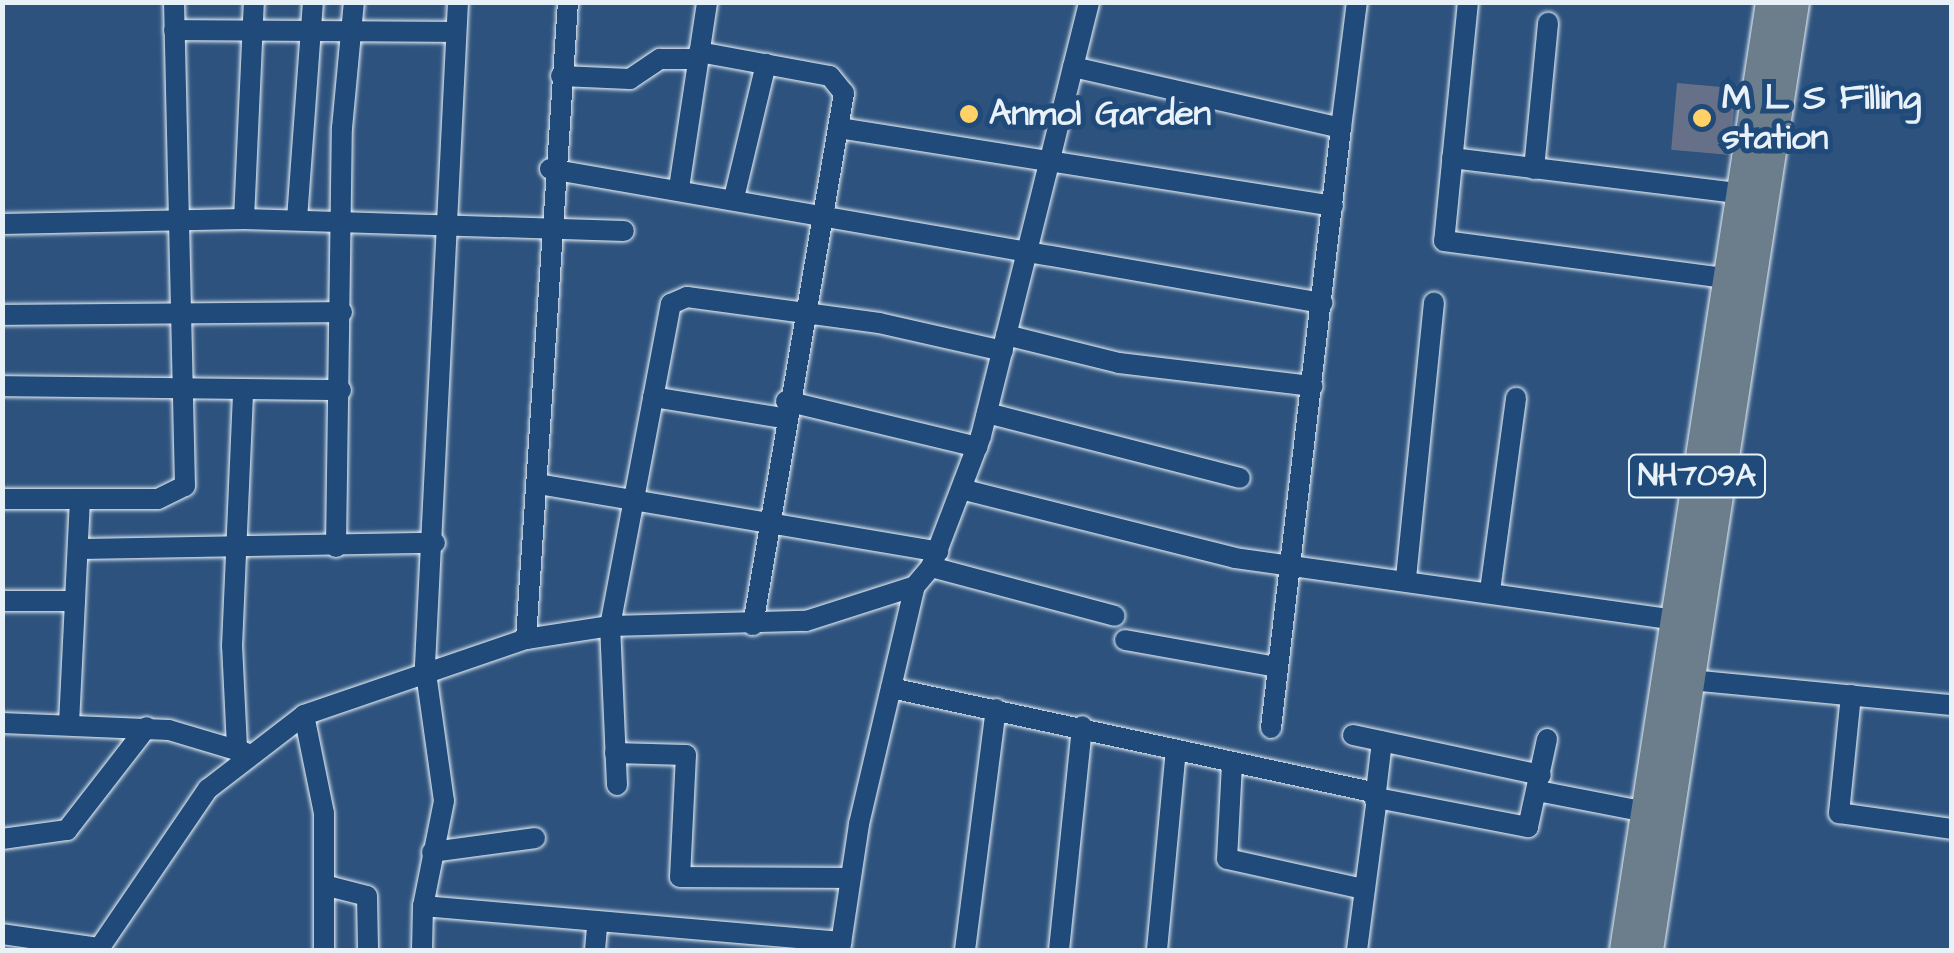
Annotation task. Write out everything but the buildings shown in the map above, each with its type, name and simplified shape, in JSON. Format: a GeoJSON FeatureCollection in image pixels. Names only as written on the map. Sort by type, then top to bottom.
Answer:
{"type":"FeatureCollection","features":[{"type":"Feature","properties":{"kind":"highway","name":"NH709A"},"geometry":{"type":"LineString","coordinates":[[1625,950],[1724,278],[1770,2]]}},
{"type":"Feature","properties":{"kind":"highway","name":"NH709A"},"geometry":{"type":"LineString","coordinates":[[1648,950],[1794,2]]}},
{"type":"Feature","properties":{"kind":"street"},"geometry":{"type":"LineString","coordinates":[[2,500],[80,500],[182,490],[186,316],[178,221],[174,2]]}},
{"type":"Feature","properties":{"kind":"street"},"geometry":{"type":"LineString","coordinates":[[244,218],[254,2]]}},
{"type":"Feature","properties":{"kind":"street"},"geometry":{"type":"LineString","coordinates":[[297,219],[313,2]]}},
{"type":"Feature","properties":{"kind":"street"},"geometry":{"type":"LineString","coordinates":[[336,547],[342,312],[340,220],[354,2]]}},
{"type":"Feature","properties":{"kind":"street"},"geometry":{"type":"LineString","coordinates":[[422,950],[424,906],[444,800],[425,666],[435,543],[441,222],[458,2]]}},
{"type":"Feature","properties":{"kind":"street"},"geometry":{"type":"LineString","coordinates":[[526,638],[538,484],[550,169],[568,2]]}},
{"type":"Feature","properties":{"kind":"street"},"geometry":{"type":"LineString","coordinates":[[679,188],[706,2]]}},
{"type":"Feature","properties":{"kind":"street"},"geometry":{"type":"LineString","coordinates":[[424,906],[596,926],[841,946],[850,878],[916,586],[934,559],[965,490],[978,447],[1089,2]]}},
{"type":"Feature","properties":{"kind":"street"},"geometry":{"type":"LineString","coordinates":[[1271,728],[1358,2]]}},
{"type":"Feature","properties":{"kind":"street"},"geometry":{"type":"LineString","coordinates":[[1468,2],[1440,234],[1450,244],[1724,278]]}},
{"type":"Feature","properties":{"kind":"street"},"geometry":{"type":"LineString","coordinates":[[1534,169],[1548,23]]}},
{"type":"Feature","properties":{"kind":"street"},"geometry":{"type":"LineString","coordinates":[[174,30],[312,26],[456,32]]}},
{"type":"Feature","properties":{"kind":"street"},"geometry":{"type":"LineString","coordinates":[[561,76],[627,80],[660,59],[699,56],[766,64],[840,81],[839,128],[785,410],[753,626]]}},
{"type":"Feature","properties":{"kind":"street"},"geometry":{"type":"LineString","coordinates":[[734,198],[766,64]]}},
{"type":"Feature","properties":{"kind":"street"},"geometry":{"type":"LineString","coordinates":[[1073,66],[1341,128]]}},
{"type":"Feature","properties":{"kind":"street"},"geometry":{"type":"LineString","coordinates":[[839,128],[1333,206]]}},
{"type":"Feature","properties":{"kind":"street"},"geometry":{"type":"LineString","coordinates":[[1452,158],[1739,193]]}},
{"type":"Feature","properties":{"kind":"street"},"geometry":{"type":"LineString","coordinates":[[550,169],[679,188],[1322,303]]}},
{"type":"Feature","properties":{"kind":"street"},"geometry":{"type":"LineString","coordinates":[[2,224],[244,218],[624,231]]}},
{"type":"Feature","properties":{"kind":"street"},"geometry":{"type":"LineString","coordinates":[[617,785],[610,626],[652,397],[676,300],[1004,343],[1119,363],[1313,386]]}},
{"type":"Feature","properties":{"kind":"street"},"geometry":{"type":"LineString","coordinates":[[1406,578],[1434,302]]}},
{"type":"Feature","properties":{"kind":"street"},"geometry":{"type":"LineString","coordinates":[[2,315],[342,312]]}},
{"type":"Feature","properties":{"kind":"street"},"geometry":{"type":"LineString","coordinates":[[2,386],[185,393],[341,390]]}},
{"type":"Feature","properties":{"kind":"street"},"geometry":{"type":"LineString","coordinates":[[242,392],[234,550],[242,750]]}},
{"type":"Feature","properties":{"kind":"street"},"geometry":{"type":"LineString","coordinates":[[652,397],[785,410],[978,447]]}},
{"type":"Feature","properties":{"kind":"street"},"geometry":{"type":"LineString","coordinates":[[1490,591],[1516,398]]}},
{"type":"Feature","properties":{"kind":"street"},"geometry":{"type":"LineString","coordinates":[[987,413],[1240,478]]}},
{"type":"Feature","properties":{"kind":"street"},"geometry":{"type":"LineString","coordinates":[[538,484],[766,521],[934,559],[1115,616]]}},
{"type":"Feature","properties":{"kind":"street"},"geometry":{"type":"LineString","coordinates":[[965,490],[1193,550],[1676,620]]}},
{"type":"Feature","properties":{"kind":"street"},"geometry":{"type":"LineString","coordinates":[[69,724],[80,500]]}},
{"type":"Feature","properties":{"kind":"street"},"geometry":{"type":"LineString","coordinates":[[78,549],[234,550],[435,543]]}},
{"type":"Feature","properties":{"kind":"street"},"geometry":{"type":"LineString","coordinates":[[2,934],[98,949],[208,789],[242,750],[304,715],[425,666],[526,638],[610,626],[753,626],[890,601],[916,586]]}},
{"type":"Feature","properties":{"kind":"street"},"geometry":{"type":"LineString","coordinates":[[2,602],[76,601]]}},
{"type":"Feature","properties":{"kind":"street"},"geometry":{"type":"LineString","coordinates":[[1124,640],[1277,667]]}},
{"type":"Feature","properties":{"kind":"street"},"geometry":{"type":"LineString","coordinates":[[1690,680],[1952,705]]}},
{"type":"Feature","properties":{"kind":"street"},"geometry":{"type":"LineString","coordinates":[[891,688],[1082,726],[1375,797],[1387,795],[1528,827],[1547,739]]}},
{"type":"Feature","properties":{"kind":"street"},"geometry":{"type":"LineString","coordinates":[[1851,695],[1839,813],[1952,829]]}},
{"type":"Feature","properties":{"kind":"street"},"geometry":{"type":"LineString","coordinates":[[965,950],[996,709]]}},
{"type":"Feature","properties":{"kind":"street"},"geometry":{"type":"LineString","coordinates":[[304,715],[324,813],[324,950]]}},
{"type":"Feature","properties":{"kind":"street"},"geometry":{"type":"LineString","coordinates":[[2,723],[147,728],[242,750]]}},
{"type":"Feature","properties":{"kind":"street"},"geometry":{"type":"LineString","coordinates":[[1059,950],[1082,726]]}},
{"type":"Feature","properties":{"kind":"street"},"geometry":{"type":"LineString","coordinates":[[2,839],[67,830],[147,728]]}},
{"type":"Feature","properties":{"kind":"street"},"geometry":{"type":"LineString","coordinates":[[1353,735],[1646,812]]}},
{"type":"Feature","properties":{"kind":"street"},"geometry":{"type":"LineString","coordinates":[[1358,950],[1382,741]]}},
{"type":"Feature","properties":{"kind":"street"},"geometry":{"type":"LineString","coordinates":[[1157,950],[1176,750]]}},
{"type":"Feature","properties":{"kind":"street"},"geometry":{"type":"LineString","coordinates":[[615,753],[686,755],[680,878],[850,878]]}},
{"type":"Feature","properties":{"kind":"street"},"geometry":{"type":"LineString","coordinates":[[1232,764],[1227,859],[1364,889]]}},
{"type":"Feature","properties":{"kind":"street"},"geometry":{"type":"LineString","coordinates":[[432,852],[535,838]]}},
{"type":"Feature","properties":{"kind":"street"},"geometry":{"type":"LineString","coordinates":[[324,885],[364,891],[368,950]]}},
{"type":"Feature","properties":{"kind":"street"},"geometry":{"type":"LineString","coordinates":[[594,950],[596,926]]}},
{"type":"Feature","properties":{"kind":"place","name":"Anmol Garden"},"geometry":{"type":"Point","coordinates":[969,114]}},
{"type":"Feature","properties":{"kind":"place","name":"M L S Filling station"},"geometry":{"type":"Point","coordinates":[1702,118]}}]}
